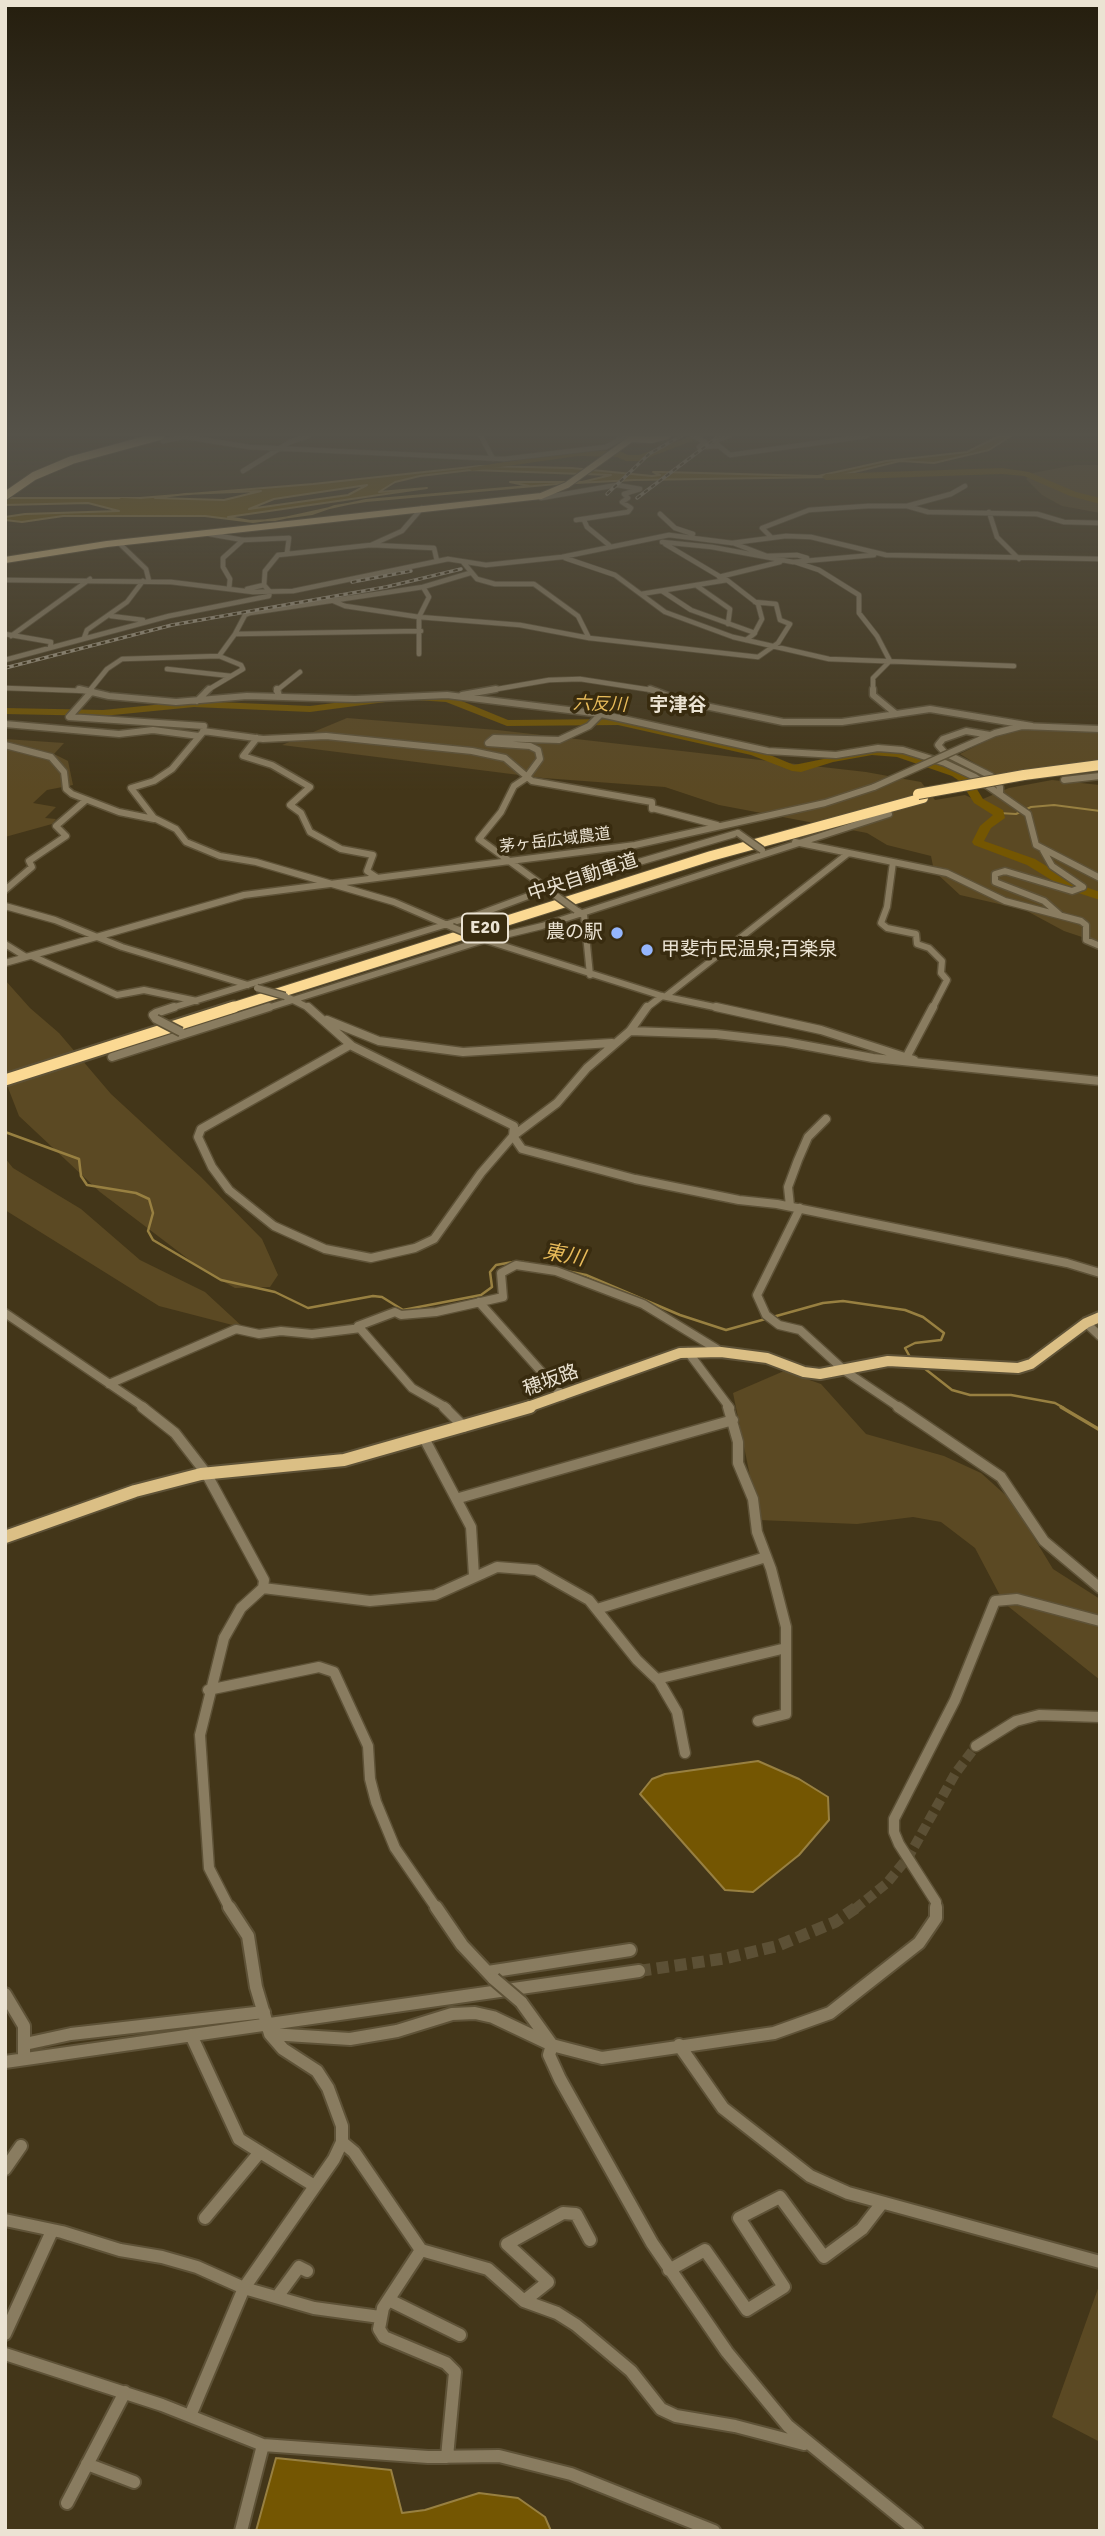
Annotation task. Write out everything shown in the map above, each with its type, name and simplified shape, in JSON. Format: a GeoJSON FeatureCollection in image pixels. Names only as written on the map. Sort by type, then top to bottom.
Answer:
{"type":"FeatureCollection","features":[{"type":"Feature","properties":{"kind":"highway","name":"中央自動車道"},"geometry":{"type":"LineString","coordinates":[[5,1073],[47,1063],[839,818],[920,796],[1100,767]]}},
{"type":"Feature","properties":{"kind":"highway","name":"中央自動車道"},"geometry":{"type":"LineString","coordinates":[[5,1080],[47,1063]]}},
{"type":"Feature","properties":{"kind":"main road"},"geometry":{"type":"LineString","coordinates":[[5,560],[43,554]]}},
{"type":"Feature","properties":{"kind":"main road","name":"穂坂路"},"geometry":{"type":"LineString","coordinates":[[5,1537],[135,1491],[206,1474],[344,1460],[563,1396],[659,1359],[688,1352],[721,1352],[767,1358],[804,1372],[845,1371],[869,1362],[918,1361],[1018,1368],[1031,1364],[1086,1323],[1100,1317]]}},
{"type":"Feature","properties":{"kind":"street"},"geometry":{"type":"LineString","coordinates":[[84,638],[87,630],[127,602],[146,581],[146,569],[131,554]]}},
{"type":"Feature","properties":{"kind":"street"},"geometry":{"type":"LineString","coordinates":[[227,554],[223,558],[223,567],[230,579],[229,589]]}},
{"type":"Feature","properties":{"kind":"street"},"geometry":{"type":"LineString","coordinates":[[270,592],[264,585],[265,571],[281,554]]}},
{"type":"Feature","properties":{"kind":"street"},"geometry":{"type":"LineString","coordinates":[[435,554],[437,561]]}},
{"type":"Feature","properties":{"kind":"street"},"geometry":{"type":"LineString","coordinates":[[5,579],[146,581],[270,592],[302,590],[452,558],[486,565],[572,554]]}},
{"type":"Feature","properties":{"kind":"street"},"geometry":{"type":"LineString","coordinates":[[331,600],[345,606],[419,617],[527,626],[589,638],[758,657],[786,635],[790,624],[780,620],[776,604],[755,602],[682,554]]}},
{"type":"Feature","properties":{"kind":"street"},"geometry":{"type":"LineString","coordinates":[[749,554],[795,562],[816,569],[859,595],[859,613],[873,629],[890,662]]}},
{"type":"Feature","properties":{"kind":"street"},"geometry":{"type":"LineString","coordinates":[[763,554],[797,555],[807,558]]}},
{"type":"Feature","properties":{"kind":"street"},"geometry":{"type":"LineString","coordinates":[[1014,554],[1019,559]]}},
{"type":"Feature","properties":{"kind":"street"},"geometry":{"type":"LineString","coordinates":[[795,562],[807,558],[886,555],[1100,559]]}},
{"type":"Feature","properties":{"kind":"street"},"geometry":{"type":"LineString","coordinates":[[562,557],[608,571],[665,612],[746,640],[829,659],[1014,666]]}},
{"type":"Feature","properties":{"kind":"street"},"geometry":{"type":"LineString","coordinates":[[642,594],[697,586],[783,561]]}},
{"type":"Feature","properties":{"kind":"street"},"geometry":{"type":"LineString","coordinates":[[463,562],[477,579],[495,584],[534,584],[578,616],[589,638]]}},
{"type":"Feature","properties":{"kind":"street"},"geometry":{"type":"LineString","coordinates":[[219,656],[245,615],[423,587],[470,573]]}},
{"type":"Feature","properties":{"kind":"street"},"geometry":{"type":"LineString","coordinates":[[8,635],[90,579]]}},
{"type":"Feature","properties":{"kind":"street"},"geometry":{"type":"LineString","coordinates":[[241,590],[264,585]]}},
{"type":"Feature","properties":{"kind":"street"},"geometry":{"type":"LineString","coordinates":[[697,586],[730,609],[728,624]]}},
{"type":"Feature","properties":{"kind":"street"},"geometry":{"type":"LineString","coordinates":[[419,654],[419,617],[429,597],[423,587]]}},
{"type":"Feature","properties":{"kind":"street"},"geometry":{"type":"LineString","coordinates":[[662,591],[691,610],[755,633]]}},
{"type":"Feature","properties":{"kind":"street"},"geometry":{"type":"LineString","coordinates":[[5,660],[149,621],[269,596],[270,592]]}},
{"type":"Feature","properties":{"kind":"street"},"geometry":{"type":"LineString","coordinates":[[746,640],[755,633],[762,619],[755,602]]}},
{"type":"Feature","properties":{"kind":"street"},"geometry":{"type":"LineString","coordinates":[[108,615],[149,621]]}},
{"type":"Feature","properties":{"kind":"street"},"geometry":{"type":"LineString","coordinates":[[234,634],[270,631],[421,631]]}},
{"type":"Feature","properties":{"kind":"street"},"geometry":{"type":"LineString","coordinates":[[8,635],[51,642],[50,649]]}},
{"type":"Feature","properties":{"kind":"street"},"geometry":{"type":"LineString","coordinates":[[157,820],[131,788],[161,777],[182,758],[201,734],[203,725],[132,723],[71,712],[97,685],[107,669],[121,659],[219,656],[243,666],[203,693],[197,701]]}},
{"type":"Feature","properties":{"kind":"street"},"geometry":{"type":"LineString","coordinates":[[890,662],[873,678],[872,691],[876,698],[897,714]]}},
{"type":"Feature","properties":{"kind":"street"},"geometry":{"type":"LineString","coordinates":[[167,669],[231,676]]}},
{"type":"Feature","properties":{"kind":"street"},"geometry":{"type":"LineString","coordinates":[[279,696],[276,690],[300,671]]}},
{"type":"Feature","properties":{"kind":"street"},"geometry":{"type":"LineString","coordinates":[[456,696],[522,684],[580,679],[656,690],[681,701],[783,722],[842,722],[936,709],[1032,726]]}},
{"type":"Feature","properties":{"kind":"street"},"geometry":{"type":"LineString","coordinates":[[5,688],[91,691],[109,696],[197,701],[279,696],[355,699],[423,694],[456,696],[598,718],[768,751],[836,755],[878,748],[903,750],[964,771],[1000,794],[1031,819],[1030,828],[1034,840],[1043,850],[1100,878]]}},
{"type":"Feature","properties":{"kind":"street"},"geometry":{"type":"LineString","coordinates":[[590,975],[589,942],[584,915],[482,842],[479,834],[496,821],[514,786],[526,778],[540,759],[538,750],[524,746],[491,745],[489,740],[559,740],[598,718]]}},
{"type":"Feature","properties":{"kind":"street"},"geometry":{"type":"LineString","coordinates":[[975,718],[975,732]]}},
{"type":"Feature","properties":{"kind":"street"},"geometry":{"type":"LineString","coordinates":[[5,724],[119,734],[153,730],[257,738],[327,736],[472,751],[505,758],[526,778],[538,783],[652,802],[652,808],[722,825],[763,851]]}},
{"type":"Feature","properties":{"kind":"street","name":"茅ヶ岳広域農道"},"geometry":{"type":"LineString","coordinates":[[5,963],[220,901],[327,883],[635,845],[834,800],[874,788],[990,735],[1032,726],[1100,729]]}},
{"type":"Feature","properties":{"kind":"street"},"geometry":{"type":"LineString","coordinates":[[990,735],[975,732],[943,738],[940,748],[991,776],[1000,787],[1000,794]]}},
{"type":"Feature","properties":{"kind":"street"},"geometry":{"type":"LineString","coordinates":[[257,738],[243,756],[272,765],[310,787],[290,805],[300,813],[310,832],[341,849],[373,855],[367,871],[376,877]]}},
{"type":"Feature","properties":{"kind":"street"},"geometry":{"type":"LineString","coordinates":[[5,746],[51,757],[64,772],[66,789],[86,800],[119,812],[157,820],[176,829],[186,842],[220,856],[256,862],[394,902],[484,940],[590,975],[664,996],[821,1030],[907,1056],[920,1063]]}},
{"type":"Feature","properties":{"kind":"street"},"geometry":{"type":"LineString","coordinates":[[1064,780],[1100,776]]}},
{"type":"Feature","properties":{"kind":"street"},"geometry":{"type":"LineString","coordinates":[[5,890],[32,867],[29,861],[66,835],[56,826],[86,800]]}},
{"type":"Feature","properties":{"kind":"street"},"geometry":{"type":"LineString","coordinates":[[112,1057],[763,851],[889,814]]}},
{"type":"Feature","properties":{"kind":"street"},"geometry":{"type":"LineString","coordinates":[[183,1034],[153,1015],[253,987],[449,925],[549,890],[738,834]]}},
{"type":"Feature","properties":{"kind":"street"},"geometry":{"type":"LineString","coordinates":[[796,842],[846,855],[947,873],[1005,901],[1060,915],[1086,925],[1086,940],[1100,946]]}},
{"type":"Feature","properties":{"kind":"street"},"geometry":{"type":"LineString","coordinates":[[1043,850],[1047,861],[1079,889],[1005,871],[995,874],[995,881],[1044,901],[1060,915]]}},
{"type":"Feature","properties":{"kind":"street"},"geometry":{"type":"LineString","coordinates":[[350,1045],[201,1129],[198,1137],[212,1167],[229,1190],[274,1226],[325,1249],[371,1258],[415,1248],[434,1239],[481,1173],[513,1136],[557,1103],[612,1044],[630,1031],[647,1007],[846,855]]}},
{"type":"Feature","properties":{"kind":"street"},"geometry":{"type":"LineString","coordinates":[[893,862],[887,907],[881,923],[887,928],[916,934],[918,944],[929,948],[942,961],[941,972],[947,979],[907,1056]]}},
{"type":"Feature","properties":{"kind":"street"},"geometry":{"type":"LineString","coordinates":[[5,906],[184,967],[296,1000],[324,1019],[350,1045],[514,1126],[513,1136],[522,1149],[635,1179],[800,1208],[1067,1263],[1100,1273]]}},
{"type":"Feature","properties":{"kind":"street"},"geometry":{"type":"LineString","coordinates":[[5,944],[61,972],[117,995],[144,990],[201,1002]]}},
{"type":"Feature","properties":{"kind":"street"},"geometry":{"type":"LineString","coordinates":[[324,1019],[379,1041],[463,1052],[524,1046],[612,1044]]}},
{"type":"Feature","properties":{"kind":"street"},"geometry":{"type":"LineString","coordinates":[[630,1031],[716,1034],[920,1063],[1100,1081]]}},
{"type":"Feature","properties":{"kind":"street"},"geometry":{"type":"LineString","coordinates":[[790,1206],[789,1187],[808,1137],[826,1119]]}},
{"type":"Feature","properties":{"kind":"street"},"geometry":{"type":"LineString","coordinates":[[800,1208],[757,1295],[766,1315],[774,1322],[800,1331],[845,1371],[1001,1477],[1044,1541],[1100,1588]]}},
{"type":"Feature","properties":{"kind":"street"},"geometry":{"type":"LineString","coordinates":[[464,1427],[451,1411],[412,1388],[358,1325],[395,1312],[401,1315],[436,1312],[503,1297],[501,1273],[516,1265],[556,1270],[643,1304],[721,1352]]}},
{"type":"Feature","properties":{"kind":"street"},"geometry":{"type":"LineString","coordinates":[[479,1302],[563,1396]]}},
{"type":"Feature","properties":{"kind":"street"},"geometry":{"type":"LineString","coordinates":[[5,1313],[175,1433],[206,1474],[264,1580],[263,1588],[241,1608],[231,1623],[208,1690],[200,1735],[209,1868],[220,1893],[248,1936],[256,1987],[267,2023],[283,2049],[317,2071],[342,2126],[342,2142],[334,2159],[313,2185],[244,2288],[190,2416]]}},
{"type":"Feature","properties":{"kind":"street"},"geometry":{"type":"LineString","coordinates":[[1086,1323],[1100,1336]]}},
{"type":"Feature","properties":{"kind":"street"},"geometry":{"type":"LineString","coordinates":[[109,1384],[236,1329],[259,1334],[281,1331],[312,1334],[361,1328]]}},
{"type":"Feature","properties":{"kind":"street"},"geometry":{"type":"LineString","coordinates":[[688,1352],[726,1400],[733,1420],[738,1463],[753,1499],[757,1532],[786,1627],[786,1714],[780,1718],[758,1721]]}},
{"type":"Feature","properties":{"kind":"street"},"geometry":{"type":"LineString","coordinates":[[459,1498],[733,1420]]}},
{"type":"Feature","properties":{"kind":"street"},"geometry":{"type":"LineString","coordinates":[[424,1438],[459,1498],[471,1527],[474,1576]]}},
{"type":"Feature","properties":{"kind":"street"},"geometry":{"type":"LineString","coordinates":[[597,1609],[766,1557]]}},
{"type":"Feature","properties":{"kind":"street"},"geometry":{"type":"LineString","coordinates":[[263,1588],[370,1601],[435,1595],[497,1567],[536,1570],[589,1600],[637,1660],[657,1679],[677,1712],[685,1752]]}},
{"type":"Feature","properties":{"kind":"street"},"geometry":{"type":"LineString","coordinates":[[24,2044],[83,2032],[267,2023],[350,2039],[397,2031],[452,2014],[475,2013],[494,2017],[552,2045],[589,2057],[602,2058],[774,2033],[800,2026],[830,2013],[919,1943],[936,1918],[936,1902],[900,1844],[894,1832],[894,1819],[955,1700],[995,1601],[1017,1599],[1100,1621]]}},
{"type":"Feature","properties":{"kind":"street"},"geometry":{"type":"LineString","coordinates":[[657,1679],[786,1648]]}},
{"type":"Feature","properties":{"kind":"street"},"geometry":{"type":"LineString","coordinates":[[208,1690],[319,1667],[334,1672],[368,1746],[370,1779],[376,1802],[395,1848],[462,1945],[491,1976],[521,2002],[552,2045]]}},
{"type":"Feature","properties":{"kind":"street"},"geometry":{"type":"LineString","coordinates":[[976,1746],[1016,1721],[1039,1715],[1100,1717]]}},
{"type":"Feature","properties":{"kind":"street"},"geometry":{"type":"LineString","coordinates":[[491,1976],[631,1950]]}},
{"type":"Feature","properties":{"kind":"street"},"geometry":{"type":"LineString","coordinates":[[5,2062],[639,1971]]}},
{"type":"Feature","properties":{"kind":"street"},"geometry":{"type":"LineString","coordinates":[[5,1994],[24,2026],[24,2059]]}},
{"type":"Feature","properties":{"kind":"street"},"geometry":{"type":"LineString","coordinates":[[191,2035],[239,2139],[313,2185]]}},
{"type":"Feature","properties":{"kind":"street"},"geometry":{"type":"LineString","coordinates":[[552,2045],[549,2055],[561,2079],[669,2270],[771,2409],[809,2445],[918,2531]]}},
{"type":"Feature","properties":{"kind":"street"},"geometry":{"type":"LineString","coordinates":[[679,2045],[723,2108],[810,2176],[848,2193],[1100,2262]]}},
{"type":"Feature","properties":{"kind":"street"},"geometry":{"type":"LineString","coordinates":[[342,2142],[354,2152],[421,2250],[488,2269],[524,2301],[576,2325],[631,2371],[661,2409],[676,2416],[735,2426],[809,2445]]}},
{"type":"Feature","properties":{"kind":"street"},"geometry":{"type":"LineString","coordinates":[[5,2169],[21,2146]]}},
{"type":"Feature","properties":{"kind":"street"},"geometry":{"type":"LineString","coordinates":[[205,2218],[260,2152]]}},
{"type":"Feature","properties":{"kind":"street"},"geometry":{"type":"LineString","coordinates":[[669,2270],[705,2250],[747,2310],[784,2287],[739,2218],[780,2197],[824,2257],[862,2229],[882,2203]]}},
{"type":"Feature","properties":{"kind":"street"},"geometry":{"type":"LineString","coordinates":[[524,2301],[548,2282],[507,2244],[563,2213],[576,2214],[590,2240]]}},
{"type":"Feature","properties":{"kind":"street"},"geometry":{"type":"LineString","coordinates":[[5,2220],[120,2250],[162,2257],[197,2267],[244,2288],[314,2308],[380,2317]]}},
{"type":"Feature","properties":{"kind":"street"},"geometry":{"type":"LineString","coordinates":[[5,2334],[52,2231]]}},
{"type":"Feature","properties":{"kind":"street"},"geometry":{"type":"LineString","coordinates":[[421,2250],[389,2300],[380,2317],[379,2329],[384,2337],[446,2363],[455,2372],[447,2457]]}},
{"type":"Feature","properties":{"kind":"street"},"geometry":{"type":"LineString","coordinates":[[277,2297],[299,2267],[307,2271]]}},
{"type":"Feature","properties":{"kind":"street"},"geometry":{"type":"LineString","coordinates":[[389,2300],[460,2335]]}},
{"type":"Feature","properties":{"kind":"street"},"geometry":{"type":"LineString","coordinates":[[5,2354],[125,2392],[263,2445],[447,2457],[499,2456],[571,2474],[714,2531]]}},
{"type":"Feature","properties":{"kind":"street"},"geometry":{"type":"LineString","coordinates":[[67,2503],[125,2392]]}},
{"type":"Feature","properties":{"kind":"street"},"geometry":{"type":"LineString","coordinates":[[241,2531],[263,2445]]}},
{"type":"Feature","properties":{"kind":"street"},"geometry":{"type":"LineString","coordinates":[[87,2464],[134,2482]]}},
{"type":"Feature","properties":{"kind":"shaded area"},"geometry":{"type":"Polygon","coordinates":[[[347,718],[497,730],[866,772],[921,782],[935,800],[965,795],[978,801],[1009,788],[1052,780],[1100,785],[1100,943],[1064,931],[1025,910],[960,895],[934,871],[931,856],[887,845],[867,833],[719,805],[665,787],[543,778],[282,745],[347,718]]]}},
{"type":"Feature","properties":{"kind":"shaded area"},"geometry":{"type":"Polygon","coordinates":[[[1019,729],[1100,731],[1100,759],[996,776],[960,754],[1004,732],[1019,729]]]}},
{"type":"Feature","properties":{"kind":"shaded area"},"geometry":{"type":"Polygon","coordinates":[[[5,739],[64,743],[54,754],[68,761],[73,785],[47,790],[33,803],[56,807],[45,818],[56,819],[52,824],[5,837],[5,739]]]}},
{"type":"Feature","properties":{"kind":"shaded area"},"geometry":{"type":"Polygon","coordinates":[[[5,980],[30,1008],[59,1033],[111,1094],[201,1177],[262,1239],[278,1275],[270,1287],[235,1288],[204,1271],[100,1192],[19,1116],[5,1080],[5,980]]]}},
{"type":"Feature","properties":{"kind":"shaded area"},"geometry":{"type":"Polygon","coordinates":[[[5,1158],[13,1168],[81,1209],[140,1260],[205,1292],[244,1328],[159,1306],[5,1210],[5,1158]]]}},
{"type":"Feature","properties":{"kind":"shaded area"},"geometry":{"type":"Polygon","coordinates":[[[784,1371],[821,1384],[866,1434],[944,1456],[981,1473],[1011,1500],[1053,1569],[1100,1599],[1100,1680],[1004,1603],[975,1548],[941,1522],[913,1517],[857,1524],[759,1520],[733,1393],[784,1371]]]}},
{"type":"Feature","properties":{"kind":"shaded area"},"geometry":{"type":"Polygon","coordinates":[[[758,1761],[799,1779],[828,1797],[829,1820],[799,1855],[753,1892],[725,1890],[640,1794],[652,1779],[665,1774],[758,1761]]]}},
{"type":"Feature","properties":{"kind":"shaded area"},"geometry":{"type":"Polygon","coordinates":[[[1100,2283],[1100,2442],[1052,2417],[1100,2283]]]}},
{"type":"Feature","properties":{"kind":"shaded area"},"geometry":{"type":"Polygon","coordinates":[[[276,2458],[391,2470],[402,2513],[425,2510],[479,2493],[518,2498],[545,2517],[551,2531],[256,2531],[276,2458]]]}},
{"type":"Feature","properties":{"kind":"waterway","name":"六反川"},"geometry":{"type":"LineString","coordinates":[[419,698],[448,699],[507,723],[618,722],[754,752],[792,768],[801,769],[831,759],[872,752],[898,754],[956,774],[966,780],[978,801],[999,813],[999,818],[986,826],[978,842],[1031,862],[1070,886],[1100,896]]}},
{"type":"Feature","properties":{"kind":"waterway","name":"六反川"},"geometry":{"type":"LineString","coordinates":[[5,711],[103,713],[194,704],[310,709],[389,699]]}},
{"type":"Feature","properties":{"kind":"waterway"},"geometry":{"type":"LineString","coordinates":[[999,813],[1016,814],[1031,807],[1054,805],[1100,811]]}},
{"type":"Feature","properties":{"kind":"waterway","name":"東川"},"geometry":{"type":"LineString","coordinates":[[5,1132],[79,1159],[81,1176],[87,1185],[136,1193],[149,1199],[153,1213],[148,1231],[153,1240],[221,1280],[275,1292],[308,1308],[373,1296],[382,1297],[403,1310],[481,1295],[492,1287],[490,1272],[496,1265],[513,1262]]}},
{"type":"Feature","properties":{"kind":"waterway","name":"東川"},"geometry":{"type":"LineString","coordinates":[[523,1262],[586,1275],[680,1315],[726,1330],[823,1303],[843,1301],[905,1310],[923,1317],[944,1333],[941,1340],[915,1343],[905,1348],[910,1357]]}},
{"type":"Feature","properties":{"kind":"waterway","name":"東川"},"geometry":{"type":"LineString","coordinates":[[924,1368],[952,1390],[970,1395],[1011,1395],[1055,1403],[1064,1408]]}},
{"type":"Feature","properties":{"kind":"waterway","name":"東川"},"geometry":{"type":"LineString","coordinates":[[1061,1407],[1100,1430]]}},
{"type":"Feature","properties":{"kind":"tunnel"},"geometry":{"type":"LineString","coordinates":[[855,1909],[887,1883],[909,1856],[955,1774],[976,1746]]}},
{"type":"Feature","properties":{"kind":"tunnel"},"geometry":{"type":"LineString","coordinates":[[639,1971],[727,1958],[777,1946],[835,1922],[857,1907]]}},
{"type":"Feature","properties":{"kind":"railway"},"geometry":{"type":"LineString","coordinates":[[5,668],[172,625],[386,587],[461,569]]}},
{"type":"Feature","properties":{"kind":"railway"},"geometry":{"type":"LineString","coordinates":[[352,582],[411,571]]}},
{"type":"Feature","properties":{"kind":"place","name":"農の駅"},"geometry":{"type":"Point","coordinates":[617,933]}},
{"type":"Feature","properties":{"kind":"place","name":"甲斐市民温泉;百楽泉"},"geometry":{"type":"Point","coordinates":[647,950]}},
{"type":"Feature","properties":{"kind":"district","name":"宇津谷"},"geometry":{"type":"Point","coordinates":[678,706]}}]}
